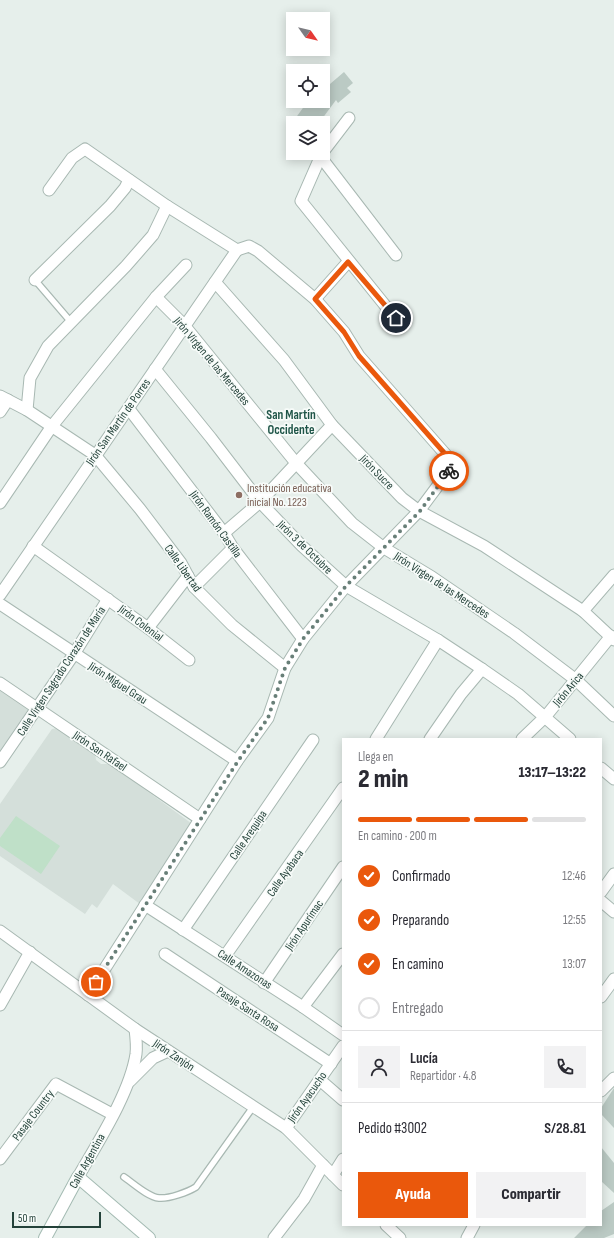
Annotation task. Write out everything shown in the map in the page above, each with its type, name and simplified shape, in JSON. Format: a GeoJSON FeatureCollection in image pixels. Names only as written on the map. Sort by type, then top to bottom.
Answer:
{"type":"FeatureCollection","features":[{"type":"Feature","properties":{"kind":"street"},"geometry":{"type":"LineString","coordinates":[[330,144],[350,118]]}},
{"type":"Feature","properties":{"kind":"street"},"geometry":{"type":"LineString","coordinates":[[49,190],[72,158],[85,149],[167,206],[237,250],[249,246],[258,251],[315,299],[344,332],[359,356],[454,464],[420,511],[346,586],[303,639],[285,668],[268,718],[200,819],[88,995]]}},
{"type":"Feature","properties":{"kind":"street"},"geometry":{"type":"LineString","coordinates":[[319,160],[301,201],[348,262],[396,318]]}},
{"type":"Feature","properties":{"kind":"street"},"geometry":{"type":"LineString","coordinates":[[326,160],[396,255]]}},
{"type":"Feature","properties":{"kind":"street"},"geometry":{"type":"LineString","coordinates":[[35,280],[110,206],[125,188],[129,180]]}},
{"type":"Feature","properties":{"kind":"street"},"geometry":{"type":"LineString","coordinates":[[27,410],[30,378],[48,346],[126,266],[153,235],[167,206]]}},
{"type":"Feature","properties":{"kind":"street","name":"Jirón San Martín de Porres"},"geometry":{"type":"LineString","coordinates":[[0,594],[95,455],[129,409],[237,250]]}},
{"type":"Feature","properties":{"kind":"street"},"geometry":{"type":"LineString","coordinates":[[315,299],[348,262]]}},
{"type":"Feature","properties":{"kind":"street"},"geometry":{"type":"LineString","coordinates":[[0,503],[52,426],[156,297],[186,265]]}},
{"type":"Feature","properties":{"kind":"street","name":"Jirón Sucre"},"geometry":{"type":"LineString","coordinates":[[215,282],[284,360],[332,425],[390,486],[420,511],[484,546],[583,611],[613,638]]}},
{"type":"Feature","properties":{"kind":"street","name":"Jirón Virgen de las Mercedes"},"geometry":{"type":"LineString","coordinates":[[156,297],[184,326],[296,463],[339,510],[384,548],[432,577],[514,633],[576,680],[614,716]]}},
{"type":"Feature","properties":{"kind":"street","name":"Jirón 3 de Octubre"},"geometry":{"type":"LineString","coordinates":[[155,369],[260,502],[302,546],[346,586],[438,640],[482,669],[546,716],[568,738]]}},
{"type":"Feature","properties":{"kind":"street"},"geometry":{"type":"LineString","coordinates":[[0,412],[4,398]]}},
{"type":"Feature","properties":{"kind":"street","name":"Calle Libertad"},"geometry":{"type":"LineString","coordinates":[[4,398],[27,410],[95,455],[140,509],[181,563],[194,587],[232,624],[285,668]]}},
{"type":"Feature","properties":{"kind":"street","name":"Jirón Ramón Castilla"},"geometry":{"type":"LineString","coordinates":[[129,409],[224,533],[232,548],[303,639]]}},
{"type":"Feature","properties":{"kind":"street"},"geometry":{"type":"LineString","coordinates":[[224,533],[260,502],[332,425]]}},
{"type":"Feature","properties":{"kind":"street","name":"Jirón Colonial"},"geometry":{"type":"LineString","coordinates":[[32,546],[148,628],[189,660]]}},
{"type":"Feature","properties":{"kind":"street"},"geometry":{"type":"LineString","coordinates":[[194,587],[232,548]]}},
{"type":"Feature","properties":{"kind":"street"},"geometry":{"type":"LineString","coordinates":[[583,611],[614,575]]}},
{"type":"Feature","properties":{"kind":"street"},"geometry":{"type":"LineString","coordinates":[[148,628],[188,576]]}},
{"type":"Feature","properties":{"kind":"street","name":"Calle Virgen Sagrado Corazón de María"},"geometry":{"type":"LineString","coordinates":[[0,762],[74,654],[108,599]]}},
{"type":"Feature","properties":{"kind":"street","name":"Jirón Miguel Grau"},"geometry":{"type":"LineString","coordinates":[[0,604],[238,761]]}},
{"type":"Feature","properties":{"kind":"street","name":"Jirón Arica"},"geometry":{"type":"LineString","coordinates":[[523,738],[546,716],[613,638]]}},
{"type":"Feature","properties":{"kind":"street"},"geometry":{"type":"LineString","coordinates":[[377,738],[438,640]]}},
{"type":"Feature","properties":{"kind":"street"},"geometry":{"type":"LineString","coordinates":[[431,738],[461,694],[482,669]]}},
{"type":"Feature","properties":{"kind":"street","name":"Jirón San Rafael"},"geometry":{"type":"LineString","coordinates":[[0,683],[200,819]]}},
{"type":"Feature","properties":{"kind":"street","name":"Calle Arequipa"},"geometry":{"type":"LineString","coordinates":[[183,930],[313,740]]}},
{"type":"Feature","properties":{"kind":"street"},"geometry":{"type":"LineString","coordinates":[[602,770],[614,779]]}},
{"type":"Feature","properties":{"kind":"street","name":"Calle Ayabaca"},"geometry":{"type":"LineString","coordinates":[[225,956],[342,789]]}},
{"type":"Feature","properties":{"kind":"street","name":"Jirón Apurímac"},"geometry":{"type":"LineString","coordinates":[[264,983],[342,868]]}},
{"type":"Feature","properties":{"kind":"street"},"geometry":{"type":"LineString","coordinates":[[602,891],[614,874]]}},
{"type":"Feature","properties":{"kind":"street"},"geometry":{"type":"LineString","coordinates":[[602,902],[614,912]]}},
{"type":"Feature","properties":{"kind":"street","name":"Calle Amazonas"},"geometry":{"type":"LineString","coordinates":[[146,905],[303,1007],[342,1034]]}},
{"type":"Feature","properties":{"kind":"street","name":"Jirón Zanjón"},"geometry":{"type":"LineString","coordinates":[[0,931],[135,1029],[286,1128],[342,1184]]}},
{"type":"Feature","properties":{"kind":"street"},"geometry":{"type":"LineString","coordinates":[[0,1005],[30,952]]}},
{"type":"Feature","properties":{"kind":"street","name":"Pasaje Santa Rosa"},"geometry":{"type":"LineString","coordinates":[[165,954],[331,1064]]}},
{"type":"Feature","properties":{"kind":"street"},"geometry":{"type":"LineString","coordinates":[[303,1007],[342,955]]}},
{"type":"Feature","properties":{"kind":"street"},"geometry":{"type":"LineString","coordinates":[[602,996],[614,979]]}},
{"type":"Feature","properties":{"kind":"street","name":"Calle Argentina"},"geometry":{"type":"LineString","coordinates":[[45,1238],[128,1083],[136,1053],[135,1029]]}},
{"type":"Feature","properties":{"kind":"street","name":"Jirón Ayacucho"},"geometry":{"type":"LineString","coordinates":[[286,1128],[342,1048]]}},
{"type":"Feature","properties":{"kind":"street","name":"Calle Argentina"},"geometry":{"type":"LineString","coordinates":[[128,1083],[153,1058],[168,1051]]}},
{"type":"Feature","properties":{"kind":"street"},"geometry":{"type":"LineString","coordinates":[[602,1090],[614,1078]]}},
{"type":"Feature","properties":{"kind":"street"},"geometry":{"type":"LineString","coordinates":[[320,1080],[342,1099]]}},
{"type":"Feature","properties":{"kind":"street","name":"Pasaje Country"},"geometry":{"type":"LineString","coordinates":[[0,1159],[56,1084],[112,1114]]}},
{"type":"Feature","properties":{"kind":"street"},"geometry":{"type":"LineString","coordinates":[[333,1175],[342,1161]]}},
{"type":"Feature","properties":{"kind":"street"},"geometry":{"type":"LineString","coordinates":[[274,1238],[304,1199],[323,1165]]}},
{"type":"Feature","properties":{"kind":"street"},"geometry":{"type":"LineString","coordinates":[[78,1177],[149,1238]]}},
{"type":"Feature","properties":{"kind":"street"},"geometry":{"type":"LineString","coordinates":[[387,1226],[400,1238]]}},
{"type":"Feature","properties":{"kind":"street"},"geometry":{"type":"LineString","coordinates":[[467,1238],[473,1226]]}},
{"type":"Feature","properties":{"kind":"lane"},"geometry":{"type":"LineString","coordinates":[[35,280],[71,322]]}},
{"type":"Feature","properties":{"kind":"lane"},"geometry":{"type":"LineString","coordinates":[[124,1177],[149,1193],[160,1198],[186,1193],[196,1187],[253,1107]]}},
{"type":"Feature","properties":{"kind":"shaded area"},"geometry":{"type":"Polygon","coordinates":[[[0,690],[32,711],[0,757],[0,690]]]}},
{"type":"Feature","properties":{"kind":"shaded area"},"geometry":{"type":"Polygon","coordinates":[[[57,728],[95,752],[96,760],[101,764],[110,764],[195,826],[144,907],[113,884],[97,908],[92,904],[85,914],[0,856],[0,804],[52,729],[57,728]]]}},
{"type":"Feature","properties":{"kind":"green space"},"geometry":{"type":"Polygon","coordinates":[[[16,816],[60,846],[41,874],[0,846],[0,838],[16,816]]]}},
{"type":"Feature","properties":{"kind":"building"},"geometry":{"type":"Polygon","coordinates":[[[344,72],[353,83],[347,88],[351,92],[338,103],[336,100],[324,116],[297,116],[303,108],[330,108],[330,84],[344,72]]]}},
{"type":"Feature","properties":{"kind":"building"},"geometry":{"type":"Polygon","coordinates":[[[614,1088],[614,1128],[602,1115],[602,1106],[614,1088]]]}},
{"type":"Feature","properties":{"kind":"building"},"geometry":{"type":"Polygon","coordinates":[[[602,1148],[614,1163],[614,1193],[602,1182],[602,1148]]]}},
{"type":"Feature","properties":{"kind":"building"},"geometry":{"type":"Polygon","coordinates":[[[614,1202],[614,1234],[604,1238],[574,1238],[586,1226],[602,1226],[602,1210],[614,1202]]]}},
{"type":"Feature","properties":{"kind":"way so far"},"geometry":{"type":"LineString","coordinates":[[96,982],[238,761],[268,718],[285,668],[303,639],[346,586],[420,511],[449,471]]}},
{"type":"Feature","properties":{"kind":"place","name":"Institución educativa inicial No. 1223"},"geometry":{"type":"Point","coordinates":[239,495]}},
{"type":"Feature","properties":{"kind":"district","name":"San Martín Occidente"},"geometry":{"type":"Point","coordinates":[291,422]}},
{"type":"Feature","properties":{"kind":"route"},"geometry":{"type":"LineString","coordinates":[[396,318],[348,262],[315,299],[344,332],[359,356],[454,464],[449,471]]}}]}
